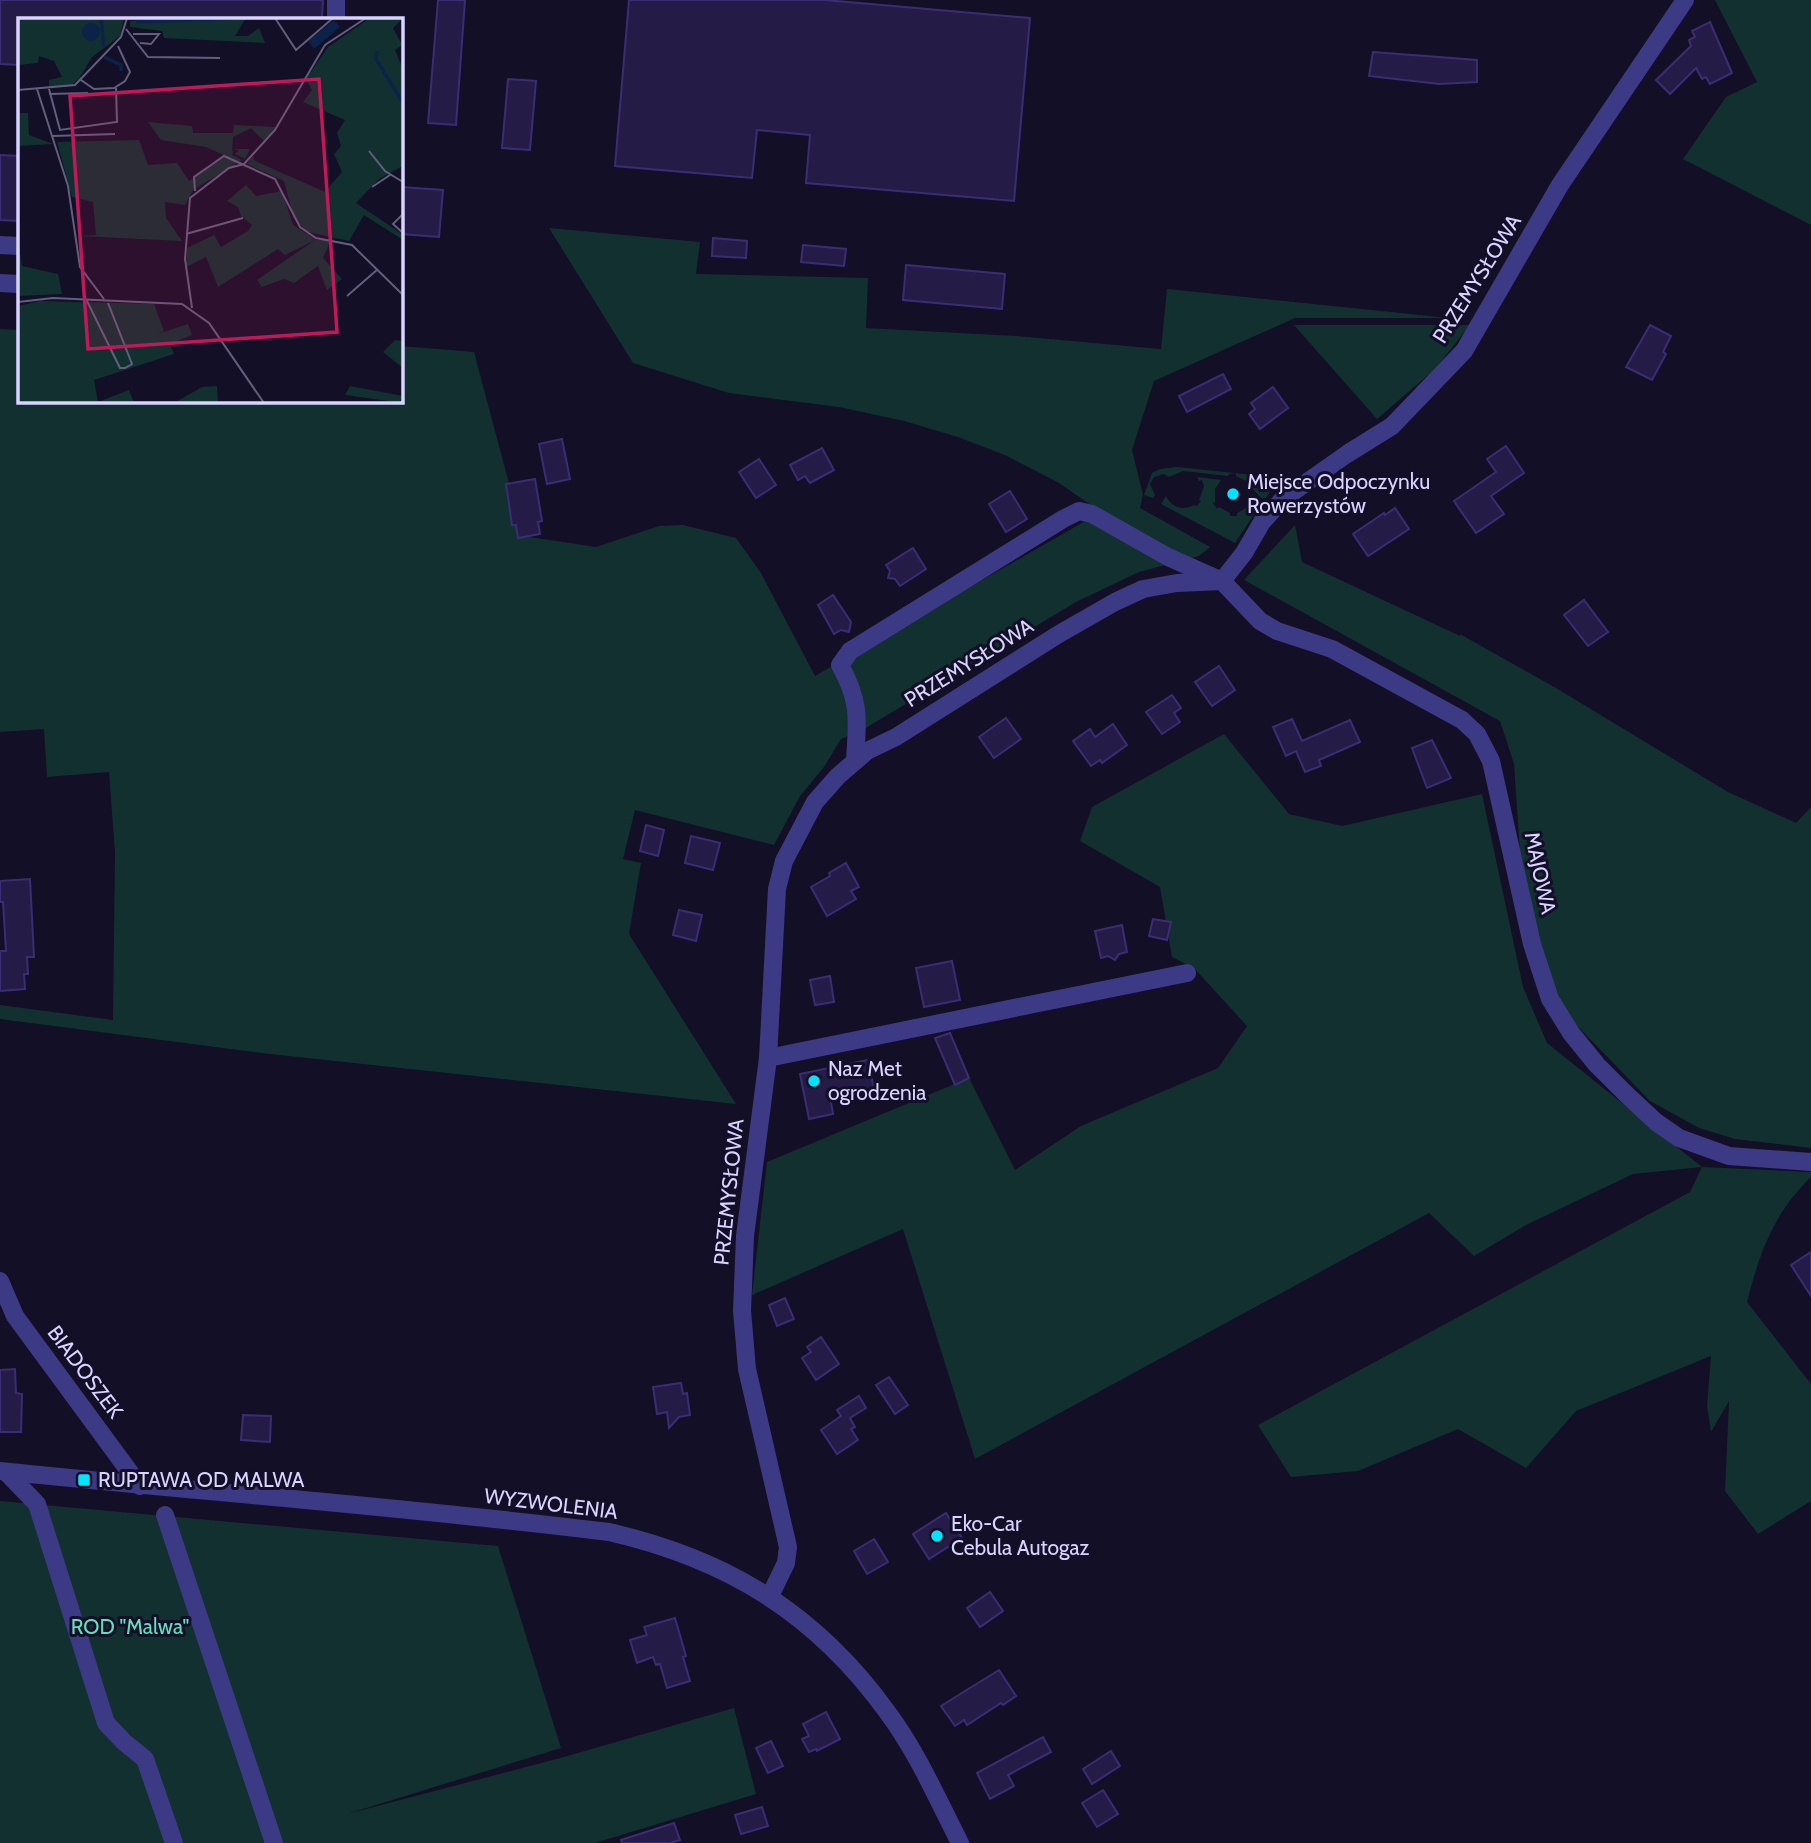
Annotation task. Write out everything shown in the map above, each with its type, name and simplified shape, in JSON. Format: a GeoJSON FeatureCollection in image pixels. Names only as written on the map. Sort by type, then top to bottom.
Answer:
{"type":"FeatureCollection","features":[{"type":"Feature","properties":{"kind":"street"},"geometry":{"type":"LineString","coordinates":[[336,18],[337,0]]}},
{"type":"Feature","properties":{"kind":"street","name":"PRZEMYSŁOWA"},"geometry":{"type":"LineString","coordinates":[[770,1596],[786,1563],[788,1547],[747,1369],[742,1311],[745,1236],[768,1058],[777,890],[784,861],[816,802],[855,759],[896,737],[1059,634],[1115,602],[1143,589],[1177,583],[1222,581],[1262,522],[1283,499],[1392,426],[1464,351],[1560,185],[1685,0]]}},
{"type":"Feature","properties":{"kind":"street"},"geometry":{"type":"LineString","coordinates":[[0,245],[18,246]]}},
{"type":"Feature","properties":{"kind":"street"},"geometry":{"type":"LineString","coordinates":[[0,283],[18,284]]}},
{"type":"Feature","properties":{"kind":"street"},"geometry":{"type":"LineString","coordinates":[[855,759],[856,704],[840,665],[850,651],[1079,511],[1092,513],[1168,557],[1222,581]]}},
{"type":"Feature","properties":{"kind":"street","name":"MAJOWA"},"geometry":{"type":"LineString","coordinates":[[1222,581],[1260,621],[1278,631],[1332,649],[1441,707],[1462,720],[1477,734],[1491,761],[1529,934],[1550,999],[1597,1065],[1627,1095],[1656,1122],[1679,1138],[1705,1149],[1729,1156],[1811,1162]]}},
{"type":"Feature","properties":{"kind":"street"},"geometry":{"type":"LineString","coordinates":[[768,1058],[1187,973]]}},
{"type":"Feature","properties":{"kind":"street","name":"BIADOSZEK"},"geometry":{"type":"LineString","coordinates":[[0,1281],[15,1316],[140,1486]]}},
{"type":"Feature","properties":{"kind":"street"},"geometry":{"type":"LineString","coordinates":[[3,1472],[37,1504],[106,1723],[145,1759],[174,1843]]}},
{"type":"Feature","properties":{"kind":"street","name":"WYZWOLENIA"},"geometry":{"type":"LineString","coordinates":[[3,1472],[609,1532],[650,1541],[705,1562],[770,1596],[834,1649],[889,1714],[960,1843]]}},
{"type":"Feature","properties":{"kind":"street"},"geometry":{"type":"LineString","coordinates":[[165,1515],[274,1843]]}},
{"type":"Feature","properties":{"kind":"green space"},"geometry":{"type":"Polygon","coordinates":[[[1715,0],[1811,0],[1811,225],[1683,159],[1726,97],[1757,82],[1715,0]]]}},
{"type":"Feature","properties":{"kind":"green space"},"geometry":{"type":"Polygon","coordinates":[[[549,228],[700,242],[696,274],[868,278],[866,328],[1016,336],[1161,349],[1167,289],[1449,318],[1295,318],[1154,381],[1132,450],[1143,495],[1140,508],[1210,547],[1199,556],[1139,572],[1076,602],[859,732],[841,739],[824,767],[800,796],[774,845],[635,810],[623,859],[641,863],[629,934],[736,1104],[270,1054],[0,1019],[0,1005],[113,1020],[115,853],[109,772],[47,777],[44,729],[0,732],[0,329],[18,330],[18,402],[402,402],[402,346],[474,352],[523,536],[596,547],[659,526],[683,525],[736,538],[761,573],[815,676],[1101,512],[1059,483],[1007,456],[958,437],[904,421],[839,407],[729,393],[633,363],[549,228]]]}},
{"type":"Feature","properties":{"kind":"green space"},"geometry":{"type":"Polygon","coordinates":[[[1294,325],[1470,325],[1435,369],[1377,419],[1294,325]]]}},
{"type":"Feature","properties":{"kind":"green space"},"geometry":{"type":"Polygon","coordinates":[[[1177,467],[1235,473],[1228,476],[1183,471],[1169,477],[1164,474],[1154,477],[1150,484],[1155,495],[1153,498],[1144,495],[1152,473],[1177,467]]]}},
{"type":"Feature","properties":{"kind":"green space"},"geometry":{"type":"Polygon","coordinates":[[[1236,473],[1273,477],[1274,486],[1266,498],[1261,498],[1248,480],[1236,476],[1236,473]]]}},
{"type":"Feature","properties":{"kind":"green space"},"geometry":{"type":"Polygon","coordinates":[[[1197,477],[1221,480],[1215,489],[1213,503],[1217,509],[1219,507],[1230,513],[1230,516],[1237,516],[1237,513],[1245,508],[1252,494],[1259,502],[1259,507],[1235,543],[1161,504],[1166,496],[1178,507],[1197,506],[1201,501],[1199,500],[1204,486],[1202,480],[1199,481],[1197,477]]]}},
{"type":"Feature","properties":{"kind":"green space"},"geometry":{"type":"Polygon","coordinates":[[[1295,525],[1302,562],[1460,634],[1556,688],[1728,792],[1796,823],[1811,807],[1811,1148],[1735,1139],[1699,1128],[1650,1101],[1558,1006],[1522,881],[1514,764],[1500,721],[1244,580],[1295,525]]]}},
{"type":"Feature","properties":{"kind":"green space"},"geometry":{"type":"Polygon","coordinates":[[[1224,734],[1289,814],[1342,826],[1482,794],[1523,987],[1547,1043],[1702,1167],[1633,1174],[1526,1225],[1474,1256],[1429,1213],[975,1459],[903,1229],[752,1295],[767,1162],[969,1078],[1015,1170],[1081,1126],[1218,1068],[1247,1026],[1194,968],[1172,957],[1160,887],[1080,841],[1092,807],[1224,734]]]}},
{"type":"Feature","properties":{"kind":"green space"},"geometry":{"type":"Polygon","coordinates":[[[1702,1167],[1811,1172],[1811,1177],[1777,1220],[1763,1250],[1747,1302],[1811,1384],[1811,1501],[1758,1534],[1725,1491],[1729,1401],[1711,1432],[1707,1406],[1711,1356],[1576,1411],[1526,1468],[1458,1429],[1358,1471],[1291,1477],[1258,1425],[1690,1192],[1702,1167]]]}},
{"type":"Feature","properties":{"kind":"green space","name":"ROD \"Malwa\""},"geometry":{"type":"Polygon","coordinates":[[[0,1501],[498,1546],[561,1748],[347,1814],[564,1757],[734,1708],[756,1794],[595,1843],[0,1843],[0,1501]]]}},
{"type":"Feature","properties":{"kind":"building"},"geometry":{"type":"Polygon","coordinates":[[[0,0],[323,0],[322,18],[18,18],[18,65],[0,64],[0,0]]]}},
{"type":"Feature","properties":{"kind":"building"},"geometry":{"type":"Polygon","coordinates":[[[438,0],[465,0],[456,125],[428,123],[438,0]]]}},
{"type":"Feature","properties":{"kind":"building"},"geometry":{"type":"Polygon","coordinates":[[[629,0],[825,0],[1030,18],[1014,201],[806,183],[810,135],[757,130],[752,178],[615,166],[629,0]]]}},
{"type":"Feature","properties":{"kind":"building"},"geometry":{"type":"Polygon","coordinates":[[[1710,22],[1732,73],[1710,84],[1706,77],[1702,79],[1696,68],[1670,94],[1656,80],[1691,46],[1689,40],[1695,37],[1692,31],[1710,22]]]}},
{"type":"Feature","properties":{"kind":"building"},"geometry":{"type":"Polygon","coordinates":[[[1373,52],[1477,60],[1477,82],[1439,84],[1369,76],[1373,52]]]}},
{"type":"Feature","properties":{"kind":"building"},"geometry":{"type":"Polygon","coordinates":[[[508,79],[536,81],[530,150],[502,148],[508,79]]]}},
{"type":"Feature","properties":{"kind":"building"},"geometry":{"type":"Polygon","coordinates":[[[0,155],[18,156],[18,221],[0,220],[0,155]]]}},
{"type":"Feature","properties":{"kind":"building"},"geometry":{"type":"Polygon","coordinates":[[[402,187],[443,190],[439,237],[402,234],[402,187]]]}},
{"type":"Feature","properties":{"kind":"building"},"geometry":{"type":"Polygon","coordinates":[[[713,238],[747,241],[746,258],[712,256],[713,238]]]}},
{"type":"Feature","properties":{"kind":"building"},"geometry":{"type":"Polygon","coordinates":[[[803,245],[846,249],[844,266],[801,262],[803,245]]]}},
{"type":"Feature","properties":{"kind":"building"},"geometry":{"type":"Polygon","coordinates":[[[906,265],[1005,274],[1002,309],[903,300],[906,265]]]}},
{"type":"Feature","properties":{"kind":"building"},"geometry":{"type":"Polygon","coordinates":[[[1650,325],[1671,336],[1663,352],[1666,354],[1652,380],[1626,367],[1650,325]]]}},
{"type":"Feature","properties":{"kind":"building"},"geometry":{"type":"Polygon","coordinates":[[[1223,374],[1231,389],[1187,412],[1179,396],[1223,374]]]}},
{"type":"Feature","properties":{"kind":"building"},"geometry":{"type":"Polygon","coordinates":[[[1273,387],[1288,408],[1260,429],[1249,414],[1255,409],[1251,403],[1273,387]]]}},
{"type":"Feature","properties":{"kind":"building"},"geometry":{"type":"Polygon","coordinates":[[[562,439],[570,479],[547,484],[539,444],[562,439]]]}},
{"type":"Feature","properties":{"kind":"building"},"geometry":{"type":"Polygon","coordinates":[[[1506,446],[1524,473],[1491,496],[1504,514],[1476,533],[1454,501],[1496,472],[1487,459],[1506,446]]]}},
{"type":"Feature","properties":{"kind":"building"},"geometry":{"type":"Polygon","coordinates":[[[822,448],[834,470],[810,483],[805,476],[798,480],[790,465],[822,448]]]}},
{"type":"Feature","properties":{"kind":"building"},"geometry":{"type":"Polygon","coordinates":[[[759,459],[776,485],[756,498],[739,472],[759,459]]]}},
{"type":"Feature","properties":{"kind":"building"},"geometry":{"type":"Polygon","coordinates":[[[535,479],[542,521],[538,522],[540,534],[518,538],[516,525],[512,525],[506,484],[535,479]]]}},
{"type":"Feature","properties":{"kind":"building"},"geometry":{"type":"Polygon","coordinates":[[[1010,491],[1027,519],[1006,532],[989,504],[1010,491]]]}},
{"type":"Feature","properties":{"kind":"building"},"geometry":{"type":"Polygon","coordinates":[[[1395,508],[1409,529],[1368,556],[1353,534],[1395,508]]]}},
{"type":"Feature","properties":{"kind":"building"},"geometry":{"type":"Polygon","coordinates":[[[913,548],[926,569],[900,586],[895,579],[888,578],[890,571],[886,565],[913,548]]]}},
{"type":"Feature","properties":{"kind":"building"},"geometry":{"type":"Polygon","coordinates":[[[833,595],[851,622],[849,632],[841,630],[834,634],[818,605],[833,595]]]}},
{"type":"Feature","properties":{"kind":"building"},"geometry":{"type":"Polygon","coordinates":[[[1584,600],[1608,632],[1588,646],[1564,615],[1584,600]]]}},
{"type":"Feature","properties":{"kind":"building"},"geometry":{"type":"Polygon","coordinates":[[[1219,666],[1235,690],[1212,706],[1195,682],[1219,666]]]}},
{"type":"Feature","properties":{"kind":"building"},"geometry":{"type":"Polygon","coordinates":[[[1172,695],[1181,708],[1174,713],[1180,722],[1162,734],[1146,712],[1172,695]]]}},
{"type":"Feature","properties":{"kind":"building"},"geometry":{"type":"Polygon","coordinates":[[[1006,718],[1021,739],[994,758],[979,737],[1006,718]]]}},
{"type":"Feature","properties":{"kind":"building"},"geometry":{"type":"Polygon","coordinates":[[[1292,719],[1302,741],[1350,720],[1360,742],[1319,760],[1321,766],[1305,772],[1296,751],[1286,756],[1273,727],[1292,719]]]}},
{"type":"Feature","properties":{"kind":"building"},"geometry":{"type":"Polygon","coordinates":[[[1113,724],[1127,745],[1102,763],[1100,760],[1091,766],[1073,741],[1090,729],[1095,737],[1113,724]]]}},
{"type":"Feature","properties":{"kind":"building"},"geometry":{"type":"Polygon","coordinates":[[[1432,740],[1451,778],[1427,788],[1412,748],[1432,740]]]}},
{"type":"Feature","properties":{"kind":"building"},"geometry":{"type":"Polygon","coordinates":[[[646,825],[664,830],[658,856],[640,851],[646,825]]]}},
{"type":"Feature","properties":{"kind":"building"},"geometry":{"type":"Polygon","coordinates":[[[691,836],[720,843],[713,870],[685,863],[691,836]]]}},
{"type":"Feature","properties":{"kind":"building"},"geometry":{"type":"Polygon","coordinates":[[[846,863],[859,887],[851,891],[856,899],[827,916],[811,887],[846,863]]]}},
{"type":"Feature","properties":{"kind":"building"},"geometry":{"type":"Polygon","coordinates":[[[30,879],[34,957],[27,957],[25,989],[0,991],[0,951],[6,951],[0,881],[30,879]]]}},
{"type":"Feature","properties":{"kind":"building"},"geometry":{"type":"Polygon","coordinates":[[[679,910],[702,915],[696,941],[673,935],[679,910]]]}},
{"type":"Feature","properties":{"kind":"building"},"geometry":{"type":"Polygon","coordinates":[[[1153,919],[1171,922],[1167,940],[1149,936],[1153,919]]]}},
{"type":"Feature","properties":{"kind":"building"},"geometry":{"type":"Polygon","coordinates":[[[1122,925],[1127,952],[1119,954],[1115,960],[1108,956],[1101,958],[1095,931],[1122,925]]]}},
{"type":"Feature","properties":{"kind":"building"},"geometry":{"type":"Polygon","coordinates":[[[952,961],[960,1000],[924,1007],[916,968],[952,961]]]}},
{"type":"Feature","properties":{"kind":"building"},"geometry":{"type":"Polygon","coordinates":[[[830,976],[834,1002],[815,1005],[810,980],[830,976]]]}},
{"type":"Feature","properties":{"kind":"building"},"geometry":{"type":"Polygon","coordinates":[[[950,1033],[969,1078],[955,1085],[935,1038],[950,1033]]]}},
{"type":"Feature","properties":{"kind":"building"},"geometry":{"type":"Polygon","coordinates":[[[868,1060],[875,1094],[831,1102],[833,1114],[809,1119],[800,1074],[868,1060]]]}},
{"type":"Feature","properties":{"kind":"building"},"geometry":{"type":"Polygon","coordinates":[[[1811,1252],[1811,1296],[1791,1265],[1811,1252]]]}},
{"type":"Feature","properties":{"kind":"building"},"geometry":{"type":"Polygon","coordinates":[[[785,1298],[794,1319],[777,1326],[769,1305],[785,1298]]]}},
{"type":"Feature","properties":{"kind":"building"},"geometry":{"type":"Polygon","coordinates":[[[821,1337],[839,1364],[816,1380],[802,1358],[811,1352],[807,1347],[821,1337]]]}},
{"type":"Feature","properties":{"kind":"building"},"geometry":{"type":"Polygon","coordinates":[[[15,1369],[16,1393],[22,1394],[21,1432],[0,1432],[0,1370],[15,1369]]]}},
{"type":"Feature","properties":{"kind":"building"},"geometry":{"type":"Polygon","coordinates":[[[889,1377],[908,1405],[895,1414],[876,1385],[889,1377]]]}},
{"type":"Feature","properties":{"kind":"building"},"geometry":{"type":"Polygon","coordinates":[[[681,1383],[683,1394],[687,1393],[690,1415],[679,1417],[669,1428],[667,1412],[657,1414],[653,1387],[681,1383]]]}},
{"type":"Feature","properties":{"kind":"building"},"geometry":{"type":"Polygon","coordinates":[[[859,1396],[866,1408],[850,1418],[855,1427],[851,1429],[858,1440],[837,1454],[821,1430],[841,1416],[837,1410],[859,1396]]]}},
{"type":"Feature","properties":{"kind":"building"},"geometry":{"type":"Polygon","coordinates":[[[243,1415],[271,1416],[270,1442],[241,1440],[243,1415]]]}},
{"type":"Feature","properties":{"kind":"building","name":"Eko-Car Cebula Autogaz"},"geometry":{"type":"Polygon","coordinates":[[[946,1513],[962,1538],[929,1559],[913,1534],[946,1513]]]}},
{"type":"Feature","properties":{"kind":"building"},"geometry":{"type":"Polygon","coordinates":[[[874,1539],[888,1562],[867,1574],[854,1551],[874,1539]]]}},
{"type":"Feature","properties":{"kind":"building"},"geometry":{"type":"Polygon","coordinates":[[[990,1592],[1003,1611],[980,1627],[967,1608],[990,1592]]]}},
{"type":"Feature","properties":{"kind":"building"},"geometry":{"type":"Polygon","coordinates":[[[675,1618],[690,1681],[667,1688],[660,1664],[656,1665],[653,1657],[637,1663],[630,1640],[647,1635],[644,1627],[675,1618]]]}},
{"type":"Feature","properties":{"kind":"building"},"geometry":{"type":"Polygon","coordinates":[[[999,1670],[1016,1696],[967,1725],[964,1720],[955,1726],[941,1706],[999,1670]]]}},
{"type":"Feature","properties":{"kind":"building"},"geometry":{"type":"Polygon","coordinates":[[[826,1712],[840,1739],[817,1751],[816,1749],[809,1752],[802,1739],[809,1736],[803,1724],[826,1712]]]}},
{"type":"Feature","properties":{"kind":"building"},"geometry":{"type":"Polygon","coordinates":[[[1043,1737],[1051,1752],[1008,1775],[1014,1786],[990,1799],[977,1773],[1043,1737]]]}},
{"type":"Feature","properties":{"kind":"building"},"geometry":{"type":"Polygon","coordinates":[[[771,1741],[783,1766],[768,1773],[756,1748],[771,1741]]]}},
{"type":"Feature","properties":{"kind":"building"},"geometry":{"type":"Polygon","coordinates":[[[1111,1751],[1120,1766],[1092,1784],[1083,1769],[1111,1751]]]}},
{"type":"Feature","properties":{"kind":"building"},"geometry":{"type":"Polygon","coordinates":[[[1103,1790],[1118,1814],[1097,1827],[1082,1803],[1103,1790]]]}},
{"type":"Feature","properties":{"kind":"building"},"geometry":{"type":"Polygon","coordinates":[[[762,1807],[768,1826],[741,1834],[735,1815],[762,1807]]]}},
{"type":"Feature","properties":{"kind":"building"},"geometry":{"type":"Polygon","coordinates":[[[674,1823],[680,1840],[670,1843],[622,1843],[621,1840],[674,1823]]]}},
{"type":"Feature","properties":{"kind":"place","name":"Miejsce Odpoczynku Rowerzystów"},"geometry":{"type":"Point","coordinates":[1233,494]}},
{"type":"Feature","properties":{"kind":"place","name":"Naz Met ogrodzenia"},"geometry":{"type":"Point","coordinates":[814,1081]}},
{"type":"Feature","properties":{"kind":"place","name":"RUPTAWA OD MALWA"},"geometry":{"type":"Point","coordinates":[84,1480]}},
{"type":"Feature","properties":{"kind":"place","name":"Eko-Car Cebula Autogaz"},"geometry":{"type":"Point","coordinates":[937,1536]}}]}
